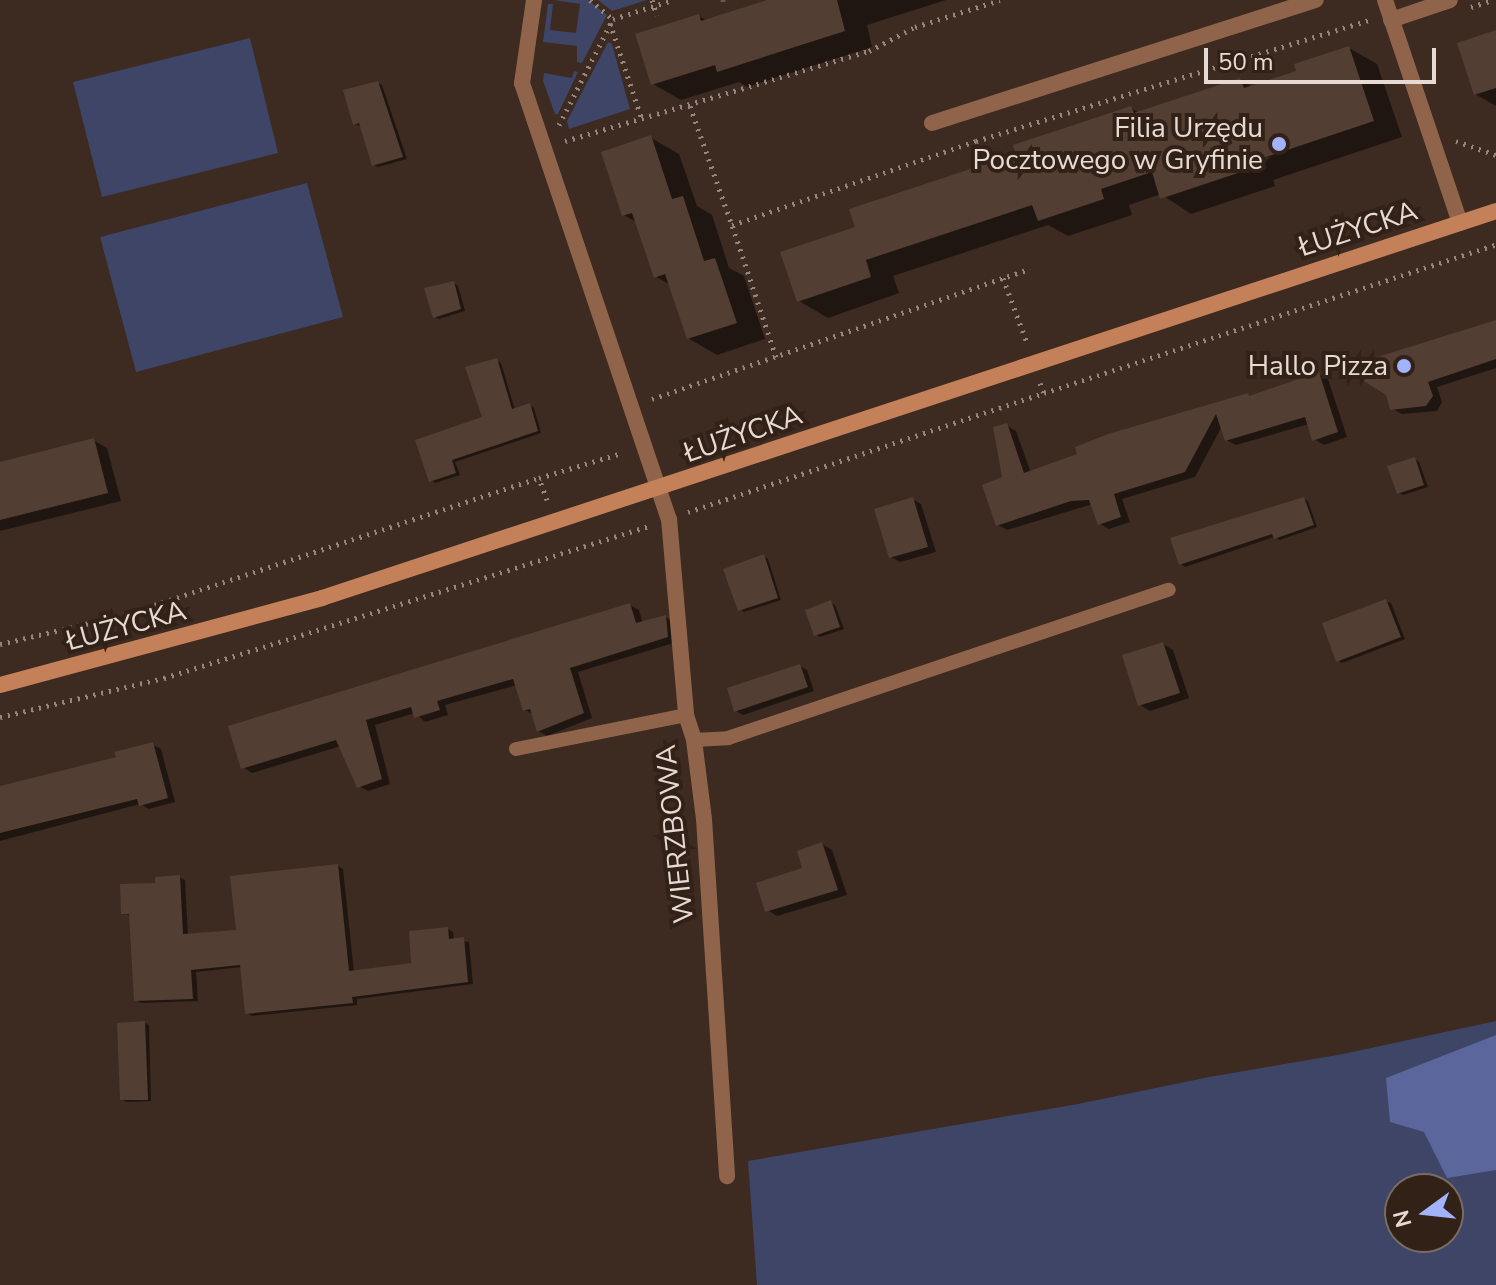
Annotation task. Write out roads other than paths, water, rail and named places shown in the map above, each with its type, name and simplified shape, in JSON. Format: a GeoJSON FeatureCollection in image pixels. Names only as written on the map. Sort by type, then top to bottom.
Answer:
{"type":"FeatureCollection","features":[{"type":"Feature","properties":{"kind":"street","name":"WIERZBOWA"},"geometry":{"type":"LineString","coordinates":[[534,0],[522,83],[669,519],[686,715],[694,740],[704,819],[727,1176]]}},
{"type":"Feature","properties":{"kind":"street"},"geometry":{"type":"LineString","coordinates":[[932,123],[1316,0]]}},
{"type":"Feature","properties":{"kind":"street"},"geometry":{"type":"LineString","coordinates":[[1385,0],[1460,223]]}},
{"type":"Feature","properties":{"kind":"street"},"geometry":{"type":"LineString","coordinates":[[1391,20],[1450,0]]}},
{"type":"Feature","properties":{"kind":"street","name":"ŁUŻYCKA"},"geometry":{"type":"LineString","coordinates":[[0,685],[286,609],[658,490],[1496,211]]}},
{"type":"Feature","properties":{"kind":"lane"},"geometry":{"type":"LineString","coordinates":[[694,740],[728,738],[1169,590]]}},
{"type":"Feature","properties":{"kind":"lane"},"geometry":{"type":"LineString","coordinates":[[516,749],[686,715]]}},
{"type":"Feature","properties":{"kind":"place","name":"Filia Urzędu Pocztowego w Gryfinie"},"geometry":{"type":"Point","coordinates":[1279,144]}},
{"type":"Feature","properties":{"kind":"place","name":"Hallo Pizza"},"geometry":{"type":"Point","coordinates":[1404,366]}}]}
